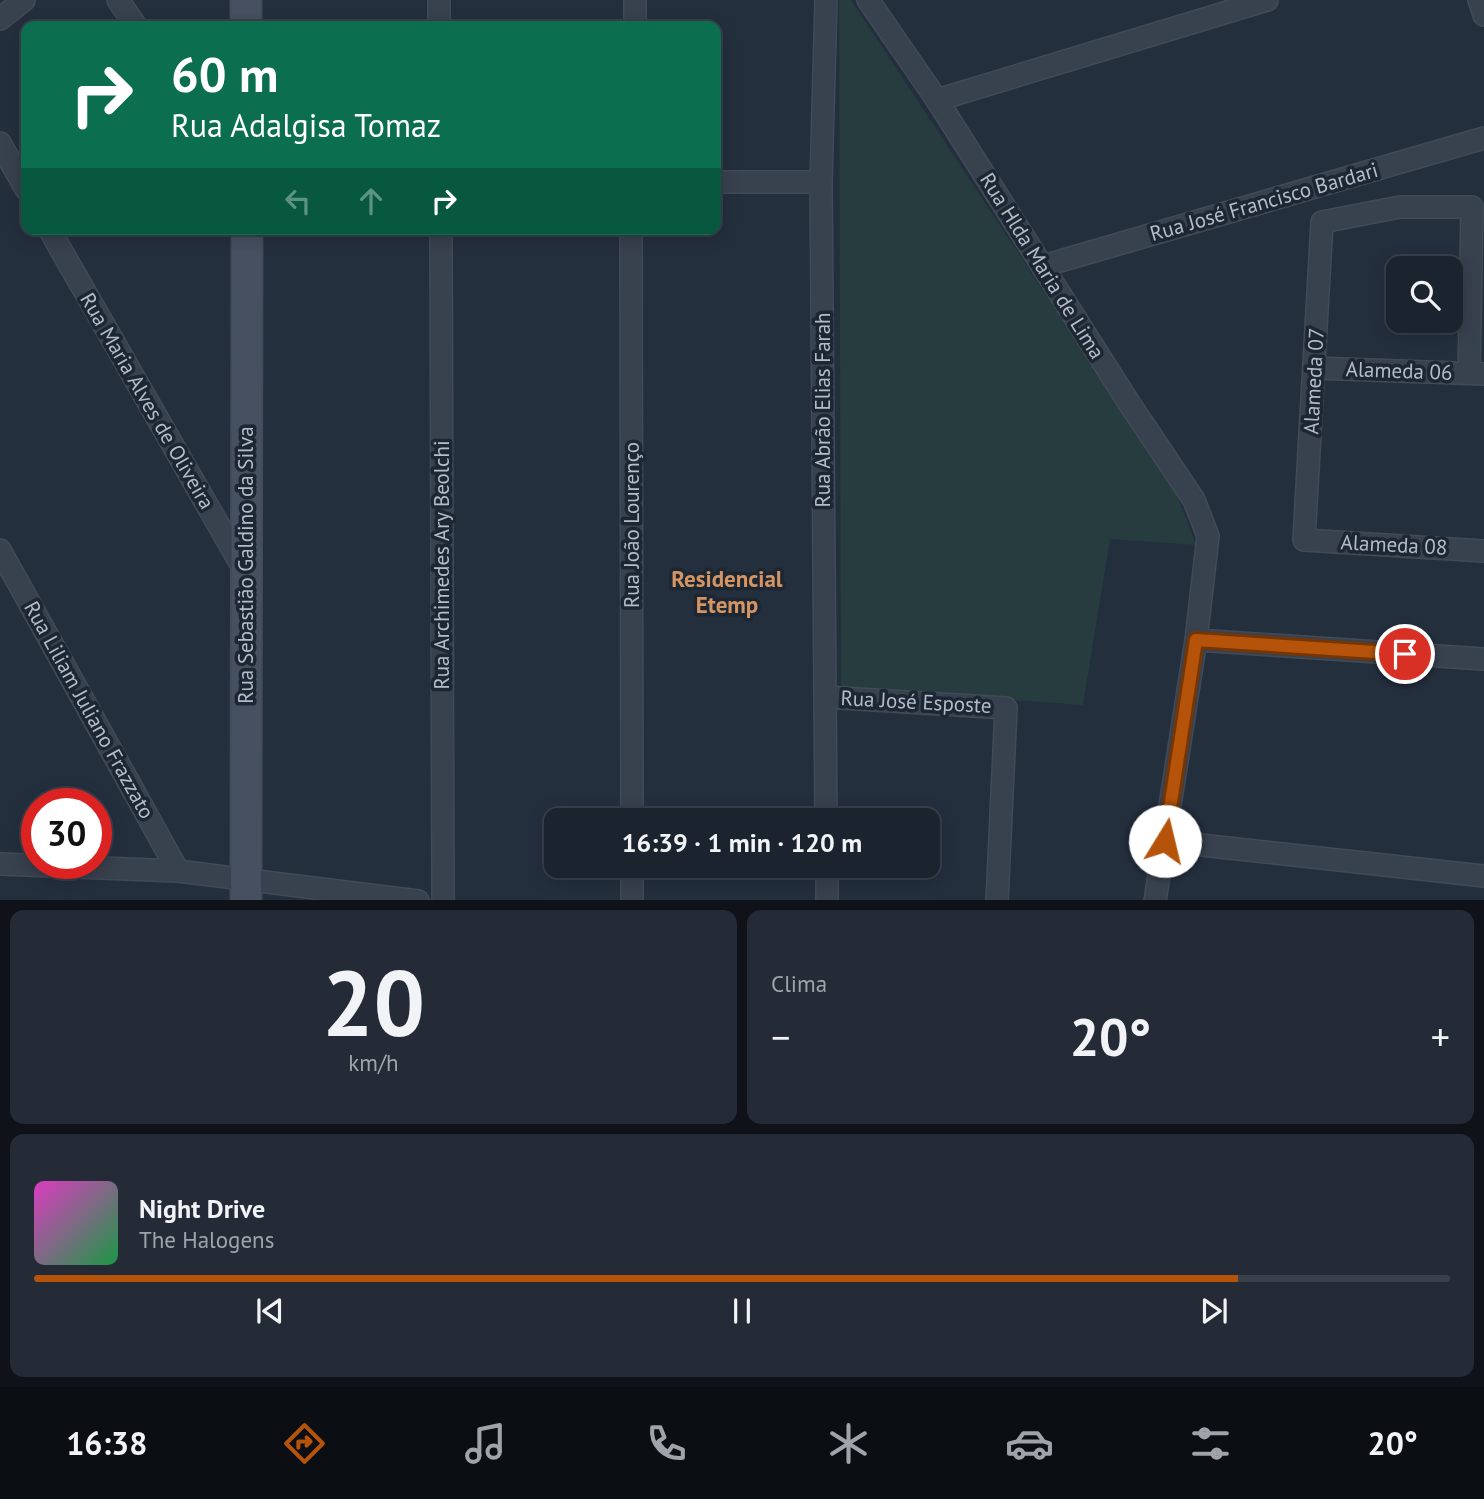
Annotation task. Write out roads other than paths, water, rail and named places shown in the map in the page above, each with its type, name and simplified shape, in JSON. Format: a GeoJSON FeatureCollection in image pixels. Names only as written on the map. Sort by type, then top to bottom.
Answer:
{"type":"FeatureCollection","features":[{"type":"Feature","properties":{"kind":"street"},"geometry":{"type":"LineString","coordinates":[[0,19],[24,0]]}},
{"type":"Feature","properties":{"kind":"street"},"geometry":{"type":"LineString","coordinates":[[118,0],[133,21]]}},
{"type":"Feature","properties":{"kind":"street"},"geometry":{"type":"LineString","coordinates":[[246,0],[246,21]]}},
{"type":"Feature","properties":{"kind":"street"},"geometry":{"type":"LineString","coordinates":[[439,0],[439,21]]}},
{"type":"Feature","properties":{"kind":"street"},"geometry":{"type":"LineString","coordinates":[[635,0],[635,21]]}},
{"type":"Feature","properties":{"kind":"street","name":"Rua Abrão Elias Farah"},"geometry":{"type":"LineString","coordinates":[[826,808],[821,182],[827,0]]}},
{"type":"Feature","properties":{"kind":"street","name":"Rua Hlda Maria de Lima"},"geometry":{"type":"LineString","coordinates":[[868,0],[937,100],[1129,403],[1194,500],[1208,536],[1196,640]]}},
{"type":"Feature","properties":{"kind":"street"},"geometry":{"type":"LineString","coordinates":[[937,100],[1267,0]]}},
{"type":"Feature","properties":{"kind":"street"},"geometry":{"type":"LineString","coordinates":[[1479,0],[1484,15]]}},
{"type":"Feature","properties":{"kind":"street","name":"Rua José Francisco Bardari"},"geometry":{"type":"LineString","coordinates":[[1043,266],[1484,138]]}},
{"type":"Feature","properties":{"kind":"street"},"geometry":{"type":"LineString","coordinates":[[0,143],[21,180]]}},
{"type":"Feature","properties":{"kind":"street"},"geometry":{"type":"LineString","coordinates":[[721,181],[821,182]]}},
{"type":"Feature","properties":{"kind":"street","name":"Alameda 07"},"geometry":{"type":"LineString","coordinates":[[1304,540],[1322,222],[1400,206],[1472,207],[1476,373]]}},
{"type":"Feature","properties":{"kind":"street","name":"Rua Maria Alves de Oliveira"},"geometry":{"type":"LineString","coordinates":[[52,235],[246,573]]}},
{"type":"Feature","properties":{"kind":"street","name":"Rua Sebastião Galdino da Silva"},"geometry":{"type":"LineString","coordinates":[[246,890],[247,235]]}},
{"type":"Feature","properties":{"kind":"street","name":"Rua Archimedes Ary Beolchi"},"geometry":{"type":"LineString","coordinates":[[441,235],[443,900]]}},
{"type":"Feature","properties":{"kind":"street","name":"Rua João Lourenço"},"geometry":{"type":"LineString","coordinates":[[631,235],[632,808]]}},
{"type":"Feature","properties":{"kind":"street","name":"Alameda 06"},"geometry":{"type":"LineString","coordinates":[[1314,368],[1476,373]]}},
{"type":"Feature","properties":{"kind":"street","name":"Alameda 08"},"geometry":{"type":"LineString","coordinates":[[1304,540],[1484,551]]}},
{"type":"Feature","properties":{"kind":"street","name":"Rua Liliam Juliano Frazzato"},"geometry":{"type":"LineString","coordinates":[[0,550],[178,871]]}},
{"type":"Feature","properties":{"kind":"street"},"geometry":{"type":"LineString","coordinates":[[1155,900],[1196,640],[1484,659]]}},
{"type":"Feature","properties":{"kind":"street","name":"Rua José Esposte"},"geometry":{"type":"LineString","coordinates":[[825,697],[1006,708],[997,900]]}},
{"type":"Feature","properties":{"kind":"street"},"geometry":{"type":"LineString","coordinates":[[1165,841],[1484,876]]}},
{"type":"Feature","properties":{"kind":"street"},"geometry":{"type":"LineString","coordinates":[[0,864],[178,871],[246,890],[402,900]]}},
{"type":"Feature","properties":{"kind":"street"},"geometry":{"type":"LineString","coordinates":[[632,878],[632,900]]}},
{"type":"Feature","properties":{"kind":"street"},"geometry":{"type":"LineString","coordinates":[[827,878],[827,900]]}},
{"type":"Feature","properties":{"kind":"district","name":"Residencial Etemp"},"geometry":{"type":"Point","coordinates":[727,592]}}]}
